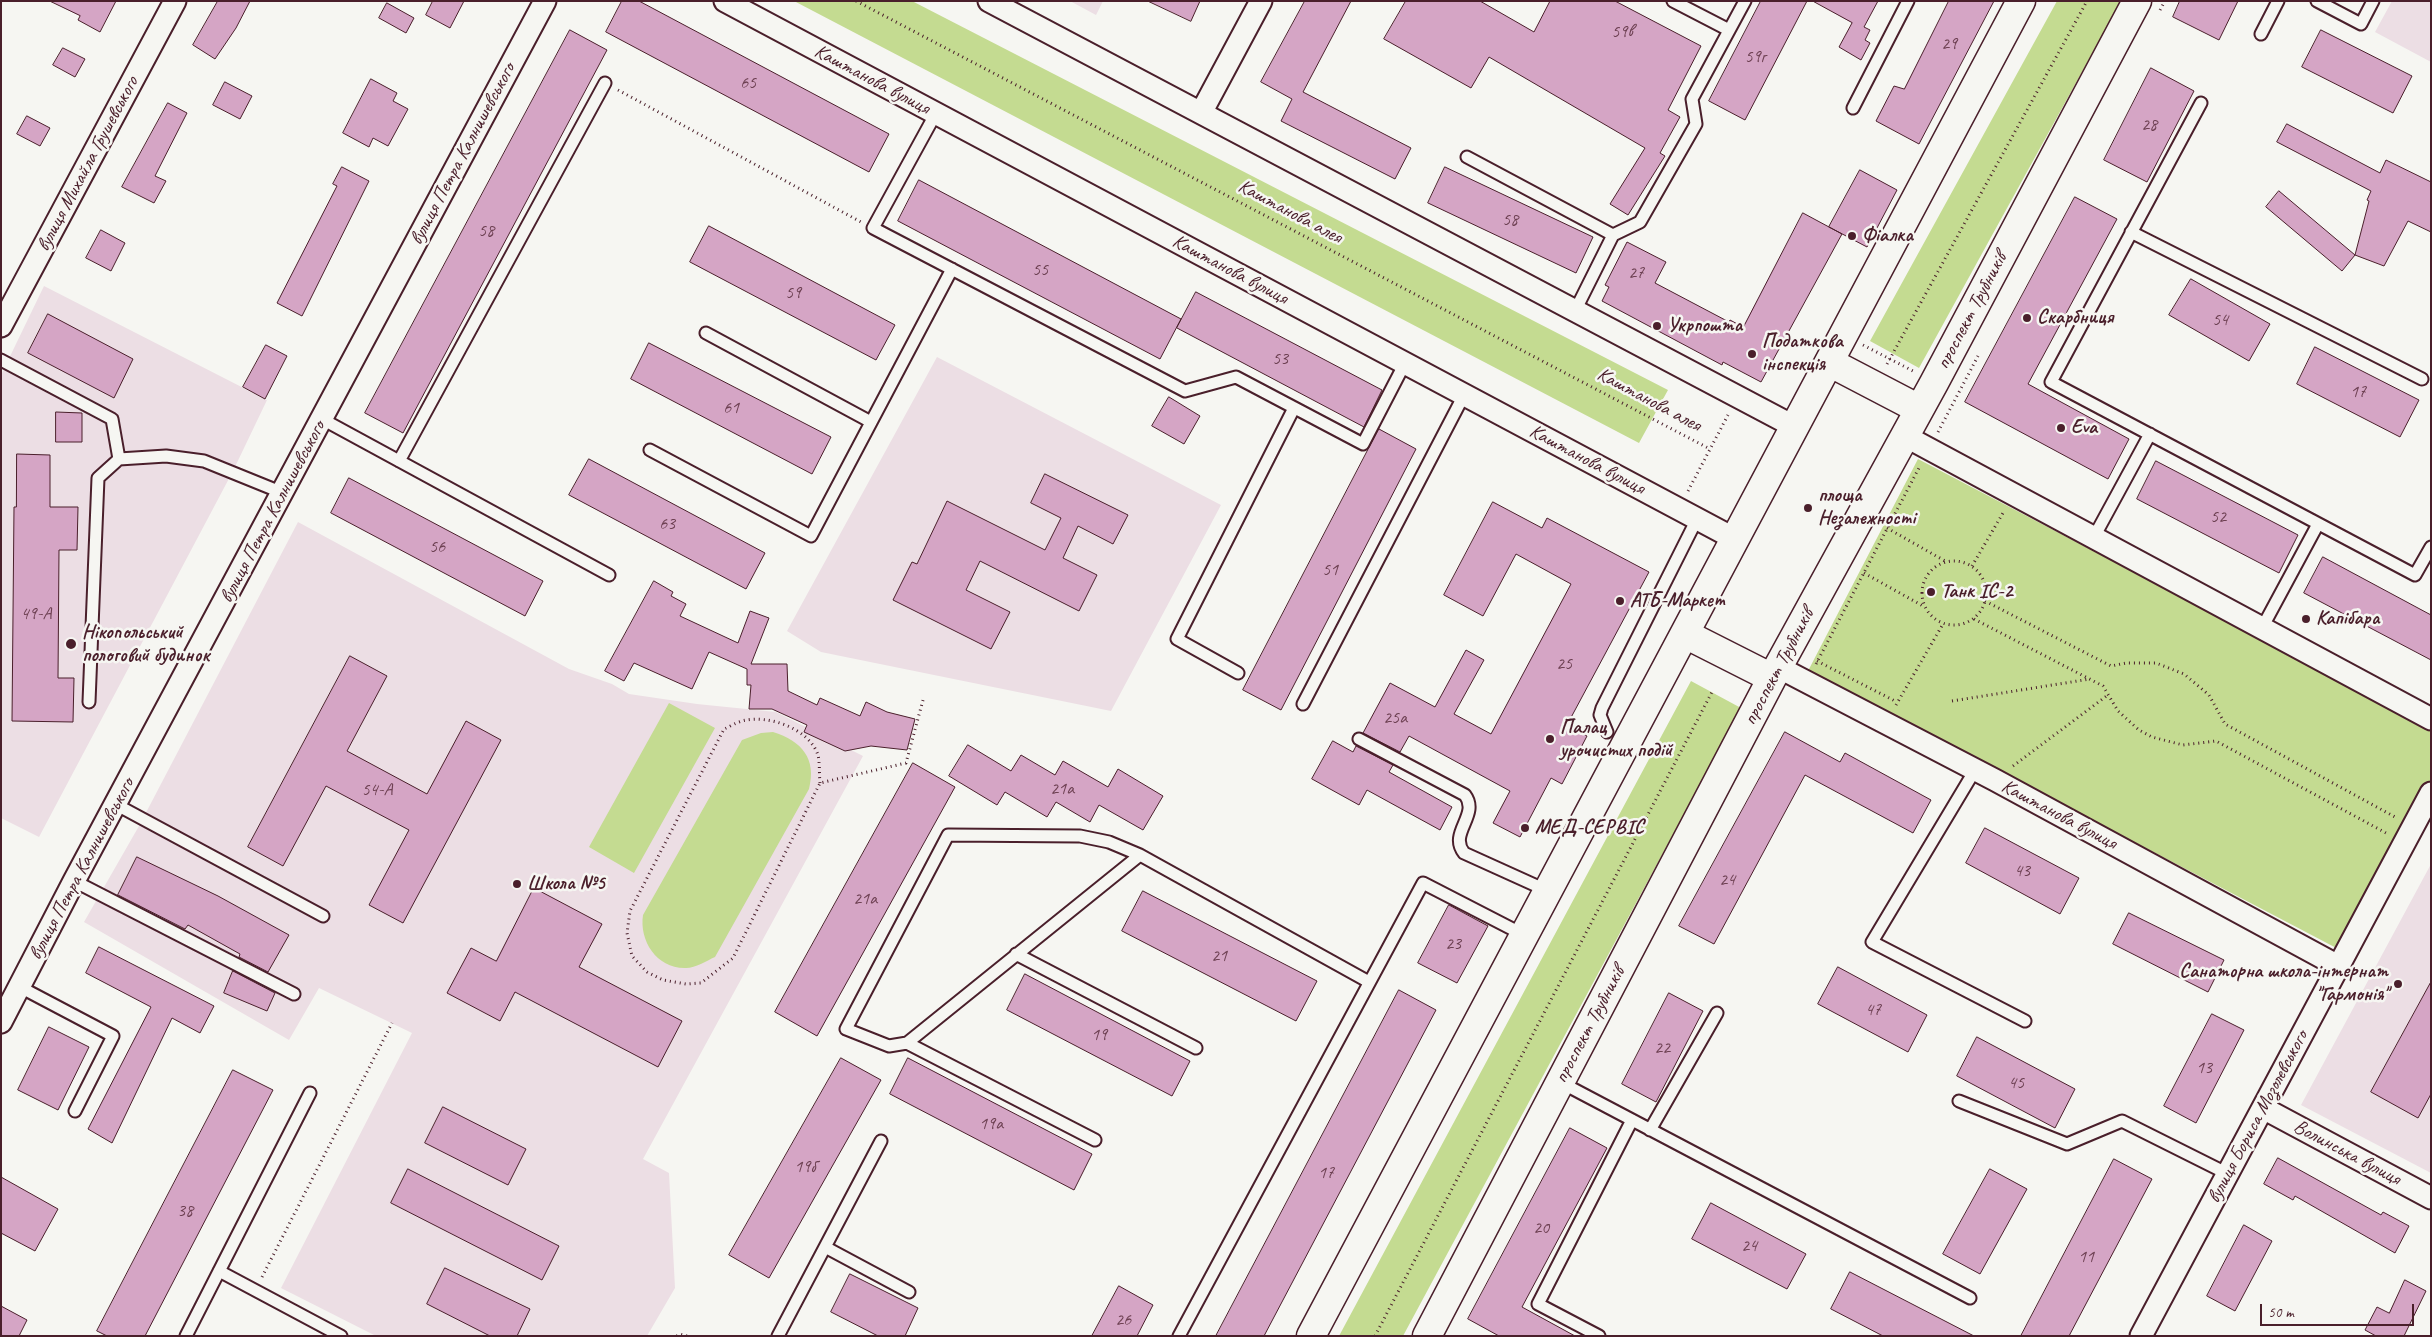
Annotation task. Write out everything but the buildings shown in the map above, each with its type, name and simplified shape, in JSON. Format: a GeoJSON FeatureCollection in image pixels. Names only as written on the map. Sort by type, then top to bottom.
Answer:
{"type":"FeatureCollection","features":[{"type":"Feature","properties":{"kind":"main road"},"geometry":{"type":"LineString","coordinates":[[1311,1336],[2021,1]]}},
{"type":"Feature","properties":{"kind":"main road","name":"проспект Трубників"},"geometry":{"type":"LineString","coordinates":[[1428,1336],[1775,672],[1919,409],[1946,389],[2138,1]]}},
{"type":"Feature","properties":{"kind":"main road"},"geometry":{"type":"LineString","coordinates":[[1829,362],[1919,409]]}},
{"type":"Feature","properties":{"kind":"main road"},"geometry":{"type":"LineString","coordinates":[[1684,634],[1775,672]]}},
{"type":"Feature","properties":{"kind":"street","name":"вулиця Михайла Грушевського"},"geometry":{"type":"LineString","coordinates":[[1,326],[175,1]]}},
{"type":"Feature","properties":{"kind":"street","name":"вулиця Петра Калнишевського"},"geometry":{"type":"LineString","coordinates":[[1,1022],[115,804],[545,1]]}},
{"type":"Feature","properties":{"kind":"street","name":"Каштанова вулиця"},"geometry":{"type":"LineString","coordinates":[[725,1],[1735,539]]}},
{"type":"Feature","properties":{"kind":"street"},"geometry":{"type":"LineString","coordinates":[[989,1],[1794,427]]}},
{"type":"Feature","properties":{"kind":"street"},"geometry":{"type":"LineString","coordinates":[[1201,114],[1261,1]]}},
{"type":"Feature","properties":{"kind":"street"},"geometry":{"type":"LineString","coordinates":[[1905,436],[2431,719]]}},
{"type":"Feature","properties":{"kind":"street","name":"Каштанова вулиця"},"geometry":{"type":"LineString","coordinates":[[1775,672],[1886,723],[2338,966]]}},
{"type":"Feature","properties":{"kind":"street","name":"вулиця Бориса Мозолевського"},"geometry":{"type":"LineString","coordinates":[[2141,1336],[2431,793]]}},
{"type":"Feature","properties":{"kind":"street","name":"Волинська вулиця"},"geometry":{"type":"LineString","coordinates":[[2263,1108],[2431,1198]]}},
{"type":"Feature","properties":{"kind":"lane"},"geometry":{"type":"LineString","coordinates":[[1673,1],[1729,30]]}},
{"type":"Feature","properties":{"kind":"lane"},"geometry":{"type":"LineString","coordinates":[[1575,310],[1613,235],[1640,222],[1696,124],[1692,99],[1745,1]]}},
{"type":"Feature","properties":{"kind":"lane"},"geometry":{"type":"LineString","coordinates":[[1853,108],[1908,1]]}},
{"type":"Feature","properties":{"kind":"lane"},"geometry":{"type":"LineString","coordinates":[[2261,34],[2278,1]]}},
{"type":"Feature","properties":{"kind":"lane"},"geometry":{"type":"LineString","coordinates":[[2317,1],[2361,24],[2373,1]]}},
{"type":"Feature","properties":{"kind":"lane"},"geometry":{"type":"LineString","coordinates":[[399,461],[605,83]]}},
{"type":"Feature","properties":{"kind":"lane"},"geometry":{"type":"LineString","coordinates":[[2201,103],[2050,382],[2416,575],[2431,547]]}},
{"type":"Feature","properties":{"kind":"lane"},"geometry":{"type":"LineString","coordinates":[[936,114],[872,228],[1185,391],[1236,377],[1363,444],[1405,363]]}},
{"type":"Feature","properties":{"kind":"lane"},"geometry":{"type":"LineString","coordinates":[[1467,157],[1613,235]]}},
{"type":"Feature","properties":{"kind":"lane"},"geometry":{"type":"LineString","coordinates":[[2132,232],[2422,378]]}},
{"type":"Feature","properties":{"kind":"lane"},"geometry":{"type":"LineString","coordinates":[[650,450],[811,536],[952,269]]}},
{"type":"Feature","properties":{"kind":"lane"},"geometry":{"type":"LineString","coordinates":[[706,333],[871,422]]}},
{"type":"Feature","properties":{"kind":"lane"},"geometry":{"type":"LineString","coordinates":[[1,360],[112,418],[119,458]]}},
{"type":"Feature","properties":{"kind":"lane"},"geometry":{"type":"LineString","coordinates":[[1303,704],[1464,395]]}},
{"type":"Feature","properties":{"kind":"lane"},"geometry":{"type":"LineString","coordinates":[[1238,673],[1177,639],[1294,408]]}},
{"type":"Feature","properties":{"kind":"lane"},"geometry":{"type":"LineString","coordinates":[[322,419],[609,575]]}},
{"type":"Feature","properties":{"kind":"lane"},"geometry":{"type":"LineString","coordinates":[[2094,537],[2150,434]]}},
{"type":"Feature","properties":{"kind":"lane"},"geometry":{"type":"LineString","coordinates":[[89,702],[98,478],[119,458],[166,456],[204,461],[233,471],[283,493]]}},
{"type":"Feature","properties":{"kind":"lane"},"geometry":{"type":"LineString","coordinates":[[1607,732],[1600,715],[1602,708],[1698,519]]}},
{"type":"Feature","properties":{"kind":"lane"},"geometry":{"type":"LineString","coordinates":[[2262,628],[2318,524]]}},
{"type":"Feature","properties":{"kind":"lane"},"geometry":{"type":"LineString","coordinates":[[1359,739],[1466,795],[1471,802],[1471,809],[1459,836],[1459,846],[1464,853],[1548,892]]}},
{"type":"Feature","properties":{"kind":"lane"},"geometry":{"type":"LineString","coordinates":[[1975,770],[1872,942],[2024,1021]]}},
{"type":"Feature","properties":{"kind":"lane"},"geometry":{"type":"LineString","coordinates":[[115,804],[323,916]]}},
{"type":"Feature","properties":{"kind":"lane"},"geometry":{"type":"LineString","coordinates":[[1140,855],[907,1043],[889,1046],[846,1029],[948,835],[1080,836],[1109,842],[1140,855],[1369,982]]}},
{"type":"Feature","properties":{"kind":"lane"},"geometry":{"type":"LineString","coordinates":[[74,881],[294,994]]}},
{"type":"Feature","properties":{"kind":"lane"},"geometry":{"type":"LineString","coordinates":[[1180,1336],[1423,883],[1524,935]]}},
{"type":"Feature","properties":{"kind":"lane"},"geometry":{"type":"LineString","coordinates":[[1016,954],[1196,1048]]}},
{"type":"Feature","properties":{"kind":"lane"},"geometry":{"type":"LineString","coordinates":[[20,987],[112,1036],[75,1111]]}},
{"type":"Feature","properties":{"kind":"lane"},"geometry":{"type":"LineString","coordinates":[[1650,1130],[1717,1013]]}},
{"type":"Feature","properties":{"kind":"lane"},"geometry":{"type":"LineString","coordinates":[[907,1043],[1095,1140]]}},
{"type":"Feature","properties":{"kind":"lane"},"geometry":{"type":"LineString","coordinates":[[1560,1082],[1970,1298]]}},
{"type":"Feature","properties":{"kind":"lane"},"geometry":{"type":"LineString","coordinates":[[186,1336],[310,1093]]}},
{"type":"Feature","properties":{"kind":"lane"},"geometry":{"type":"LineString","coordinates":[[1959,1101],[2066,1144],[2122,1121],[2228,1174]]}},
{"type":"Feature","properties":{"kind":"lane"},"geometry":{"type":"LineString","coordinates":[[1599,1336],[1538,1304],[1632,1120]]}},
{"type":"Feature","properties":{"kind":"lane"},"geometry":{"type":"LineString","coordinates":[[778,1336],[881,1141]]}},
{"type":"Feature","properties":{"kind":"lane"},"geometry":{"type":"LineString","coordinates":[[825,1247],[910,1292]]}},
{"type":"Feature","properties":{"kind":"lane"},"geometry":{"type":"LineString","coordinates":[[219,1272],[341,1336]]}},
{"type":"Feature","properties":{"kind":"path","name":"Каштанова алея"},"geometry":{"type":"LineString","coordinates":[[856,1],[1710,449]]}},
{"type":"Feature","properties":{"kind":"path"},"geometry":{"type":"LineString","coordinates":[[1888,364],[2087,1]]}},
{"type":"Feature","properties":{"kind":"path"},"geometry":{"type":"LineString","coordinates":[[605,83],[872,228]]}},
{"type":"Feature","properties":{"kind":"path"},"geometry":{"type":"LineString","coordinates":[[1844,334],[1946,389]]}},
{"type":"Feature","properties":{"kind":"path"},"geometry":{"type":"LineString","coordinates":[[1679,509],[1738,397]]}},
{"type":"Feature","properties":{"kind":"path"},"geometry":{"type":"LineString","coordinates":[[1972,566],[2005,510],[2003,488]]}},
{"type":"Feature","properties":{"kind":"path"},"geometry":{"type":"LineString","coordinates":[[1888,528],[1945,562]]}},
{"type":"Feature","properties":{"kind":"path"},"geometry":{"type":"LineString","coordinates":[[1864,572],[1923,606],[1933,619],[1950,626],[1965,624],[1974,619],[1981,611],[1985,601],[1986,585],[1972,566],[1962,561],[1945,562],[1930,570],[1923,581],[1921,595],[1923,606]]}},
{"type":"Feature","properties":{"kind":"path"},"geometry":{"type":"LineString","coordinates":[[1985,601],[2111,666],[2126,662],[2156,663],[2184,674],[2209,695],[2225,724],[2395,817]]}},
{"type":"Feature","properties":{"kind":"path"},"geometry":{"type":"LineString","coordinates":[[1974,619],[2104,686],[2108,695],[2128,721],[2152,737],[2183,745],[2216,741],[2387,833]]}},
{"type":"Feature","properties":{"kind":"path"},"geometry":{"type":"LineString","coordinates":[[1886,723],[1942,624]]}},
{"type":"Feature","properties":{"kind":"path"},"geometry":{"type":"LineString","coordinates":[[1817,661],[1897,702]]}},
{"type":"Feature","properties":{"kind":"path"},"geometry":{"type":"LineString","coordinates":[[1952,701],[2090,679]]}},
{"type":"Feature","properties":{"kind":"path"},"geometry":{"type":"LineString","coordinates":[[1374,1336],[1712,692]]}},
{"type":"Feature","properties":{"kind":"path"},"geometry":{"type":"LineString","coordinates":[[1995,780],[2108,695]]}},
{"type":"Feature","properties":{"kind":"path"},"geometry":{"type":"LineString","coordinates":[[820,783],[906,763],[923,700]]}},
{"type":"Feature","properties":{"kind":"path"},"geometry":{"type":"LineString","coordinates":[[743,721],[770,721],[792,728],[807,739],[818,755],[820,783],[733,958],[701,983],[686,984],[663,980],[647,972],[632,956],[627,933],[630,911],[724,729],[743,721]]}},
{"type":"Feature","properties":{"kind":"path"},"geometry":{"type":"LineString","coordinates":[[255,1290],[392,1023]]}},
{"type":"Feature","properties":{"kind":"path"},"geometry":{"type":"LineString","coordinates":[[677,1336],[680,1334],[687,1336]]}},
{"type":"Feature","properties":{"kind":"shaded area"},"geometry":{"type":"Polygon","coordinates":[[[1070,1],[1103,1],[1096,15],[1070,1]]]}},
{"type":"Feature","properties":{"kind":"shaded area"},"geometry":{"type":"Polygon","coordinates":[[[2392,1],[2431,1],[2431,62],[2375,32],[2392,1]]]}},
{"type":"Feature","properties":{"kind":"shaded area","name":"Нікопольський пологовий будинок"},"geometry":{"type":"Polygon","coordinates":[[[44,286],[267,400],[233,471],[39,837],[1,818],[1,375],[44,286]]]}},
{"type":"Feature","properties":{"kind":"shaded area"},"geometry":{"type":"Polygon","coordinates":[[[937,357],[1221,505],[1111,711],[821,652],[787,631],[937,357]]]}},
{"type":"Feature","properties":{"kind":"shaded area","name":"Школа №5"},"geometry":{"type":"Polygon","coordinates":[[[298,522],[569,669],[612,684],[629,694],[697,704],[776,712],[863,756],[643,1159],[669,1173],[675,1288],[647,1336],[376,1336],[281,1288],[412,1033],[319,988],[289,1040],[84,922],[139,826],[298,522]]]}},
{"type":"Feature","properties":{"kind":"shaded area","name":"Санаторна школа-інтернат \"Гармонія\""},"geometry":{"type":"Polygon","coordinates":[[[2431,864],[2431,1173],[2301,1105],[2431,864]]]}},
{"type":"Feature","properties":{"kind":"green space"},"geometry":{"type":"Polygon","coordinates":[[[794,1],[912,1],[1668,390],[1639,443],[794,1]]]}},
{"type":"Feature","properties":{"kind":"green space"},"geometry":{"type":"Polygon","coordinates":[[[2057,1],[2121,1],[1919,368],[1870,341],[2057,1]]]}},
{"type":"Feature","properties":{"kind":"green space"},"geometry":{"type":"Polygon","coordinates":[[[1918,459],[2431,728],[2431,786],[2344,952],[1808,671],[1918,459]]]}},
{"type":"Feature","properties":{"kind":"green space"},"geometry":{"type":"Polygon","coordinates":[[[1691,681],[1741,708],[1403,1336],[1339,1336],[1691,681]]]}},
{"type":"Feature","properties":{"kind":"green space"},"geometry":{"type":"Polygon","coordinates":[[[669,703],[715,728],[634,873],[589,847],[669,703]]]}},
{"type":"Feature","properties":{"kind":"green space"},"geometry":{"type":"Polygon","coordinates":[[[773,732],[792,740],[805,753],[811,769],[809,789],[715,957],[690,968],[666,964],[652,952],[647,943],[644,934],[643,915],[742,740],[761,733],[773,732]]]}},
{"type":"Feature","properties":{"kind":"place","name":"Фіалка"},"geometry":{"type":"Point","coordinates":[1852,236]}},
{"type":"Feature","properties":{"kind":"place","name":"Скарбниця"},"geometry":{"type":"Point","coordinates":[2027,318]}},
{"type":"Feature","properties":{"kind":"place","name":"Укрпошта"},"geometry":{"type":"Point","coordinates":[1657,326]}},
{"type":"Feature","properties":{"kind":"place","name":"Податкова інспекція"},"geometry":{"type":"Point","coordinates":[1752,354]}},
{"type":"Feature","properties":{"kind":"place","name":"Eva"},"geometry":{"type":"Point","coordinates":[2061,428]}},
{"type":"Feature","properties":{"kind":"place","name":"площа Незалежності"},"geometry":{"type":"Point","coordinates":[1808,508]}},
{"type":"Feature","properties":{"kind":"place","name":"Танк ІС-2"},"geometry":{"type":"Point","coordinates":[1931,592]}},
{"type":"Feature","properties":{"kind":"place","name":"АТБ-Маркет"},"geometry":{"type":"Point","coordinates":[1620,601]}},
{"type":"Feature","properties":{"kind":"place","name":"Капібара"},"geometry":{"type":"Point","coordinates":[2306,619]}},
{"type":"Feature","properties":{"kind":"place","name":"Нікопольський пологовий будинок"},"geometry":{"type":"Point","coordinates":[71,644]}},
{"type":"Feature","properties":{"kind":"place","name":"Палац урочистих подій"},"geometry":{"type":"Point","coordinates":[1550,739]}},
{"type":"Feature","properties":{"kind":"place","name":"МЕД-СЕРВІС"},"geometry":{"type":"Point","coordinates":[1525,828]}},
{"type":"Feature","properties":{"kind":"place","name":"Школа №5"},"geometry":{"type":"Point","coordinates":[517,884]}},
{"type":"Feature","properties":{"kind":"place","name":"Санаторна школа-інтернат \"Гармонія\""},"geometry":{"type":"Point","coordinates":[2398,984]}}]}
